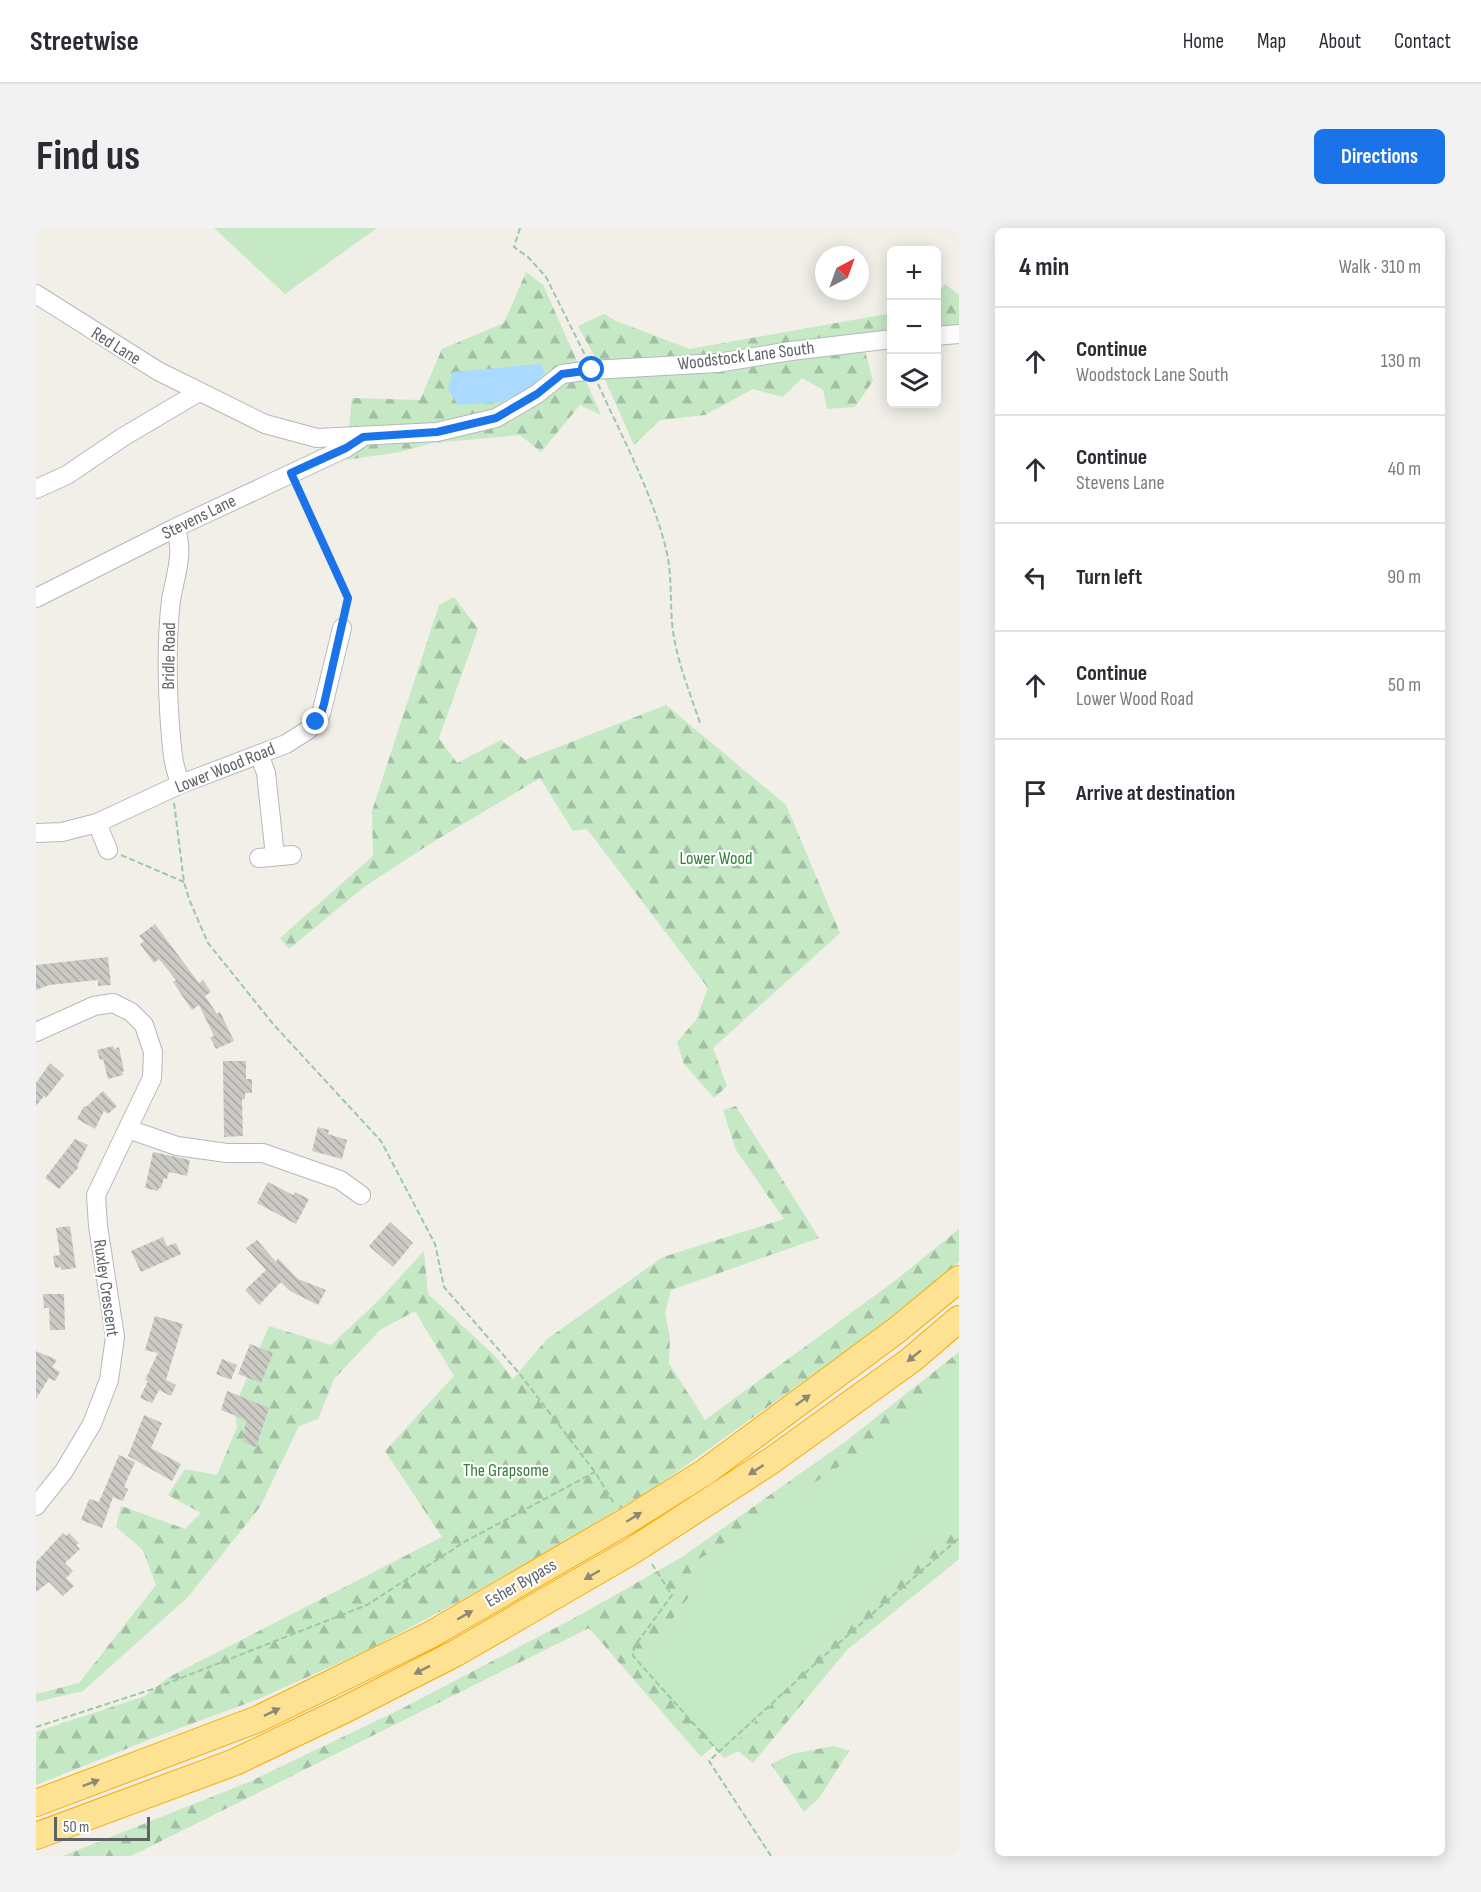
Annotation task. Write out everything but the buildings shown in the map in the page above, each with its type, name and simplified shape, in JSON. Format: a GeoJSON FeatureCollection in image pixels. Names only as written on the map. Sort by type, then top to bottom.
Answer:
{"type":"FeatureCollection","features":[{"type":"Feature","properties":{"kind":"highway","name":"Esher Bypass"},"geometry":{"type":"LineString","coordinates":[[36,1803],[258,1719],[430,1635],[630,1520],[705,1472],[897,1330],[959,1279]]}},
{"type":"Feature","properties":{"kind":"highway","name":"Esher Bypass"},"geometry":{"type":"LineString","coordinates":[[36,1836],[235,1762],[456,1653],[632,1551],[771,1461],[911,1360],[959,1319]]}},
{"type":"Feature","properties":{"kind":"street","name":"Red Lane"},"geometry":{"type":"LineString","coordinates":[[37,297],[134,357],[265,424],[317,438],[363,437]]}},
{"type":"Feature","properties":{"kind":"street"},"geometry":{"type":"LineString","coordinates":[[941,336],[959,334]]}},
{"type":"Feature","properties":{"kind":"street","name":"Woodstock Lane South"},"geometry":{"type":"LineString","coordinates":[[363,437],[437,432],[496,418],[537,394],[562,374],[592,370],[717,363],[887,339]]}},
{"type":"Feature","properties":{"kind":"street"},"geometry":{"type":"LineString","coordinates":[[36,489],[67,475],[123,437],[199,392]]}},
{"type":"Feature","properties":{"kind":"street","name":"Stevens Lane"},"geometry":{"type":"LineString","coordinates":[[36,598],[175,528],[346,448],[363,437]]}},
{"type":"Feature","properties":{"kind":"street"},"geometry":{"type":"LineString","coordinates":[[317,438],[319,460]]}},
{"type":"Feature","properties":{"kind":"street","name":"Bridle Road"},"geometry":{"type":"LineString","coordinates":[[175,528],[180,543],[180,552],[171,601],[166,662],[176,786]]}},
{"type":"Feature","properties":{"kind":"street","name":"Lower Wood Road"},"geometry":{"type":"LineString","coordinates":[[36,833],[62,832],[97,823],[176,786],[286,744],[308,730],[321,714],[341,627]]}},
{"type":"Feature","properties":{"kind":"street"},"geometry":{"type":"LineString","coordinates":[[259,754],[266,773],[275,856]]}},
{"type":"Feature","properties":{"kind":"street"},"geometry":{"type":"LineString","coordinates":[[97,823],[108,850]]}},
{"type":"Feature","properties":{"kind":"street","name":"Ruxley Crescent"},"geometry":{"type":"LineString","coordinates":[[36,1032],[94,1006],[113,1003],[131,1012],[144,1025],[153,1052],[152,1078],[96,1195],[99,1237],[115,1337],[109,1380],[86,1434],[64,1472],[36,1506]]}},
{"type":"Feature","properties":{"kind":"street"},"geometry":{"type":"LineString","coordinates":[[128,1129],[177,1146],[227,1153],[263,1153],[340,1180],[361,1195]]}},
{"type":"Feature","properties":{"kind":"path"},"geometry":{"type":"LineString","coordinates":[[520,228],[514,247],[528,257],[546,277],[592,370],[647,493],[666,548],[671,574],[672,622],[679,662],[700,723]]}},
{"type":"Feature","properties":{"kind":"path"},"geometry":{"type":"LineString","coordinates":[[291,473],[348,598],[341,627]]}},
{"type":"Feature","properties":{"kind":"path"},"geometry":{"type":"LineString","coordinates":[[176,786],[184,882],[201,929],[217,956],[274,1025],[381,1141],[435,1244],[444,1287],[519,1373],[595,1472],[616,1508]]}},
{"type":"Feature","properties":{"kind":"path"},"geometry":{"type":"LineString","coordinates":[[108,850],[184,882]]}},
{"type":"Feature","properties":{"kind":"path"},"geometry":{"type":"LineString","coordinates":[[36,1727],[153,1689],[367,1605],[466,1541],[595,1472]]}},
{"type":"Feature","properties":{"kind":"path"},"geometry":{"type":"LineString","coordinates":[[771,1856],[709,1761],[816,1663],[959,1539]]}},
{"type":"Feature","properties":{"kind":"path"},"geometry":{"type":"LineString","coordinates":[[652,1564],[672,1595],[634,1647],[633,1656],[719,1752]]}},
{"type":"Feature","properties":{"kind":"green space"},"geometry":{"type":"Polygon","coordinates":[[[214,228],[377,228],[285,294],[214,228]]]}},
{"type":"Feature","properties":{"kind":"green space"},"geometry":{"type":"Polygon","coordinates":[[[526,272],[543,285],[601,415],[580,405],[541,452],[520,435],[432,443],[400,452],[346,460],[352,398],[420,400],[442,349],[504,323],[526,272]]]}},
{"type":"Feature","properties":{"kind":"green space"},"geometry":{"type":"Polygon","coordinates":[[[945,284],[959,295],[959,326],[941,328],[941,289],[945,284]]]}},
{"type":"Feature","properties":{"kind":"green space"},"geometry":{"type":"Polygon","coordinates":[[[604,314],[616,321],[690,349],[887,314],[887,332],[861,335],[873,381],[855,407],[827,409],[823,390],[802,378],[783,397],[753,389],[705,415],[660,420],[634,445],[597,361],[578,326],[604,314]]]}},
{"type":"Feature","properties":{"kind":"green space","name":"Lower Wood"},"geometry":{"type":"Polygon","coordinates":[[[454,597],[478,629],[439,738],[457,763],[501,740],[525,760],[666,705],[786,805],[840,933],[713,1048],[727,1086],[714,1098],[684,1064],[677,1042],[696,1020],[708,988],[587,829],[573,831],[540,778],[428,845],[364,887],[289,949],[280,938],[373,856],[372,811],[439,605],[454,597]]]}},
{"type":"Feature","properties":{"kind":"green space","name":"The Grapsome"},"geometry":{"type":"Polygon","coordinates":[[[736,1106],[819,1238],[671,1290],[665,1313],[670,1338],[669,1363],[705,1420],[896,1280],[959,1229],[959,1262],[892,1318],[653,1489],[473,1594],[366,1651],[256,1700],[36,1785],[36,1732],[145,1696],[169,1677],[442,1537],[385,1451],[454,1376],[415,1311],[380,1330],[334,1379],[318,1419],[299,1426],[260,1507],[188,1597],[83,1691],[36,1702],[36,1694],[79,1683],[156,1585],[143,1550],[116,1527],[121,1506],[185,1529],[201,1513],[168,1495],[185,1469],[217,1475],[237,1427],[234,1408],[269,1326],[331,1345],[378,1301],[424,1251],[428,1294],[494,1355],[513,1379],[547,1339],[663,1257],[784,1219],[736,1150],[723,1110],[736,1106]]]}},
{"type":"Feature","properties":{"kind":"green space"},"geometry":{"type":"Polygon","coordinates":[[[959,1352],[959,1378],[874,1443],[692,1564],[688,1598],[642,1661],[715,1745],[701,1757],[589,1628],[131,1856],[63,1856],[249,1782],[401,1709],[578,1616],[682,1557],[845,1442],[959,1352]]]}},
{"type":"Feature","properties":{"kind":"green space"},"geometry":{"type":"Polygon","coordinates":[[[959,1375],[959,1513],[848,1623],[736,1742],[738,1751],[724,1758],[641,1661],[688,1598],[692,1564],[959,1375]]]}},
{"type":"Feature","properties":{"kind":"green space"},"geometry":{"type":"Polygon","coordinates":[[[959,1513],[959,1559],[847,1650],[753,1763],[738,1751],[736,1742],[848,1623],[959,1513]]]}},
{"type":"Feature","properties":{"kind":"green space"},"geometry":{"type":"Polygon","coordinates":[[[834,1746],[849,1751],[820,1797],[804,1812],[771,1764],[792,1754],[834,1746]]]}},
{"type":"Feature","properties":{"kind":"water"},"geometry":{"type":"Polygon","coordinates":[[[540,364],[545,372],[532,387],[501,402],[458,405],[448,389],[453,372],[540,364]]]}},
{"type":"Feature","properties":{"kind":"route"},"geometry":{"type":"LineString","coordinates":[[316,722],[324,704],[348,598],[291,473],[346,448],[363,437],[437,432],[496,418],[537,394],[562,374],[592,370]]}}]}
